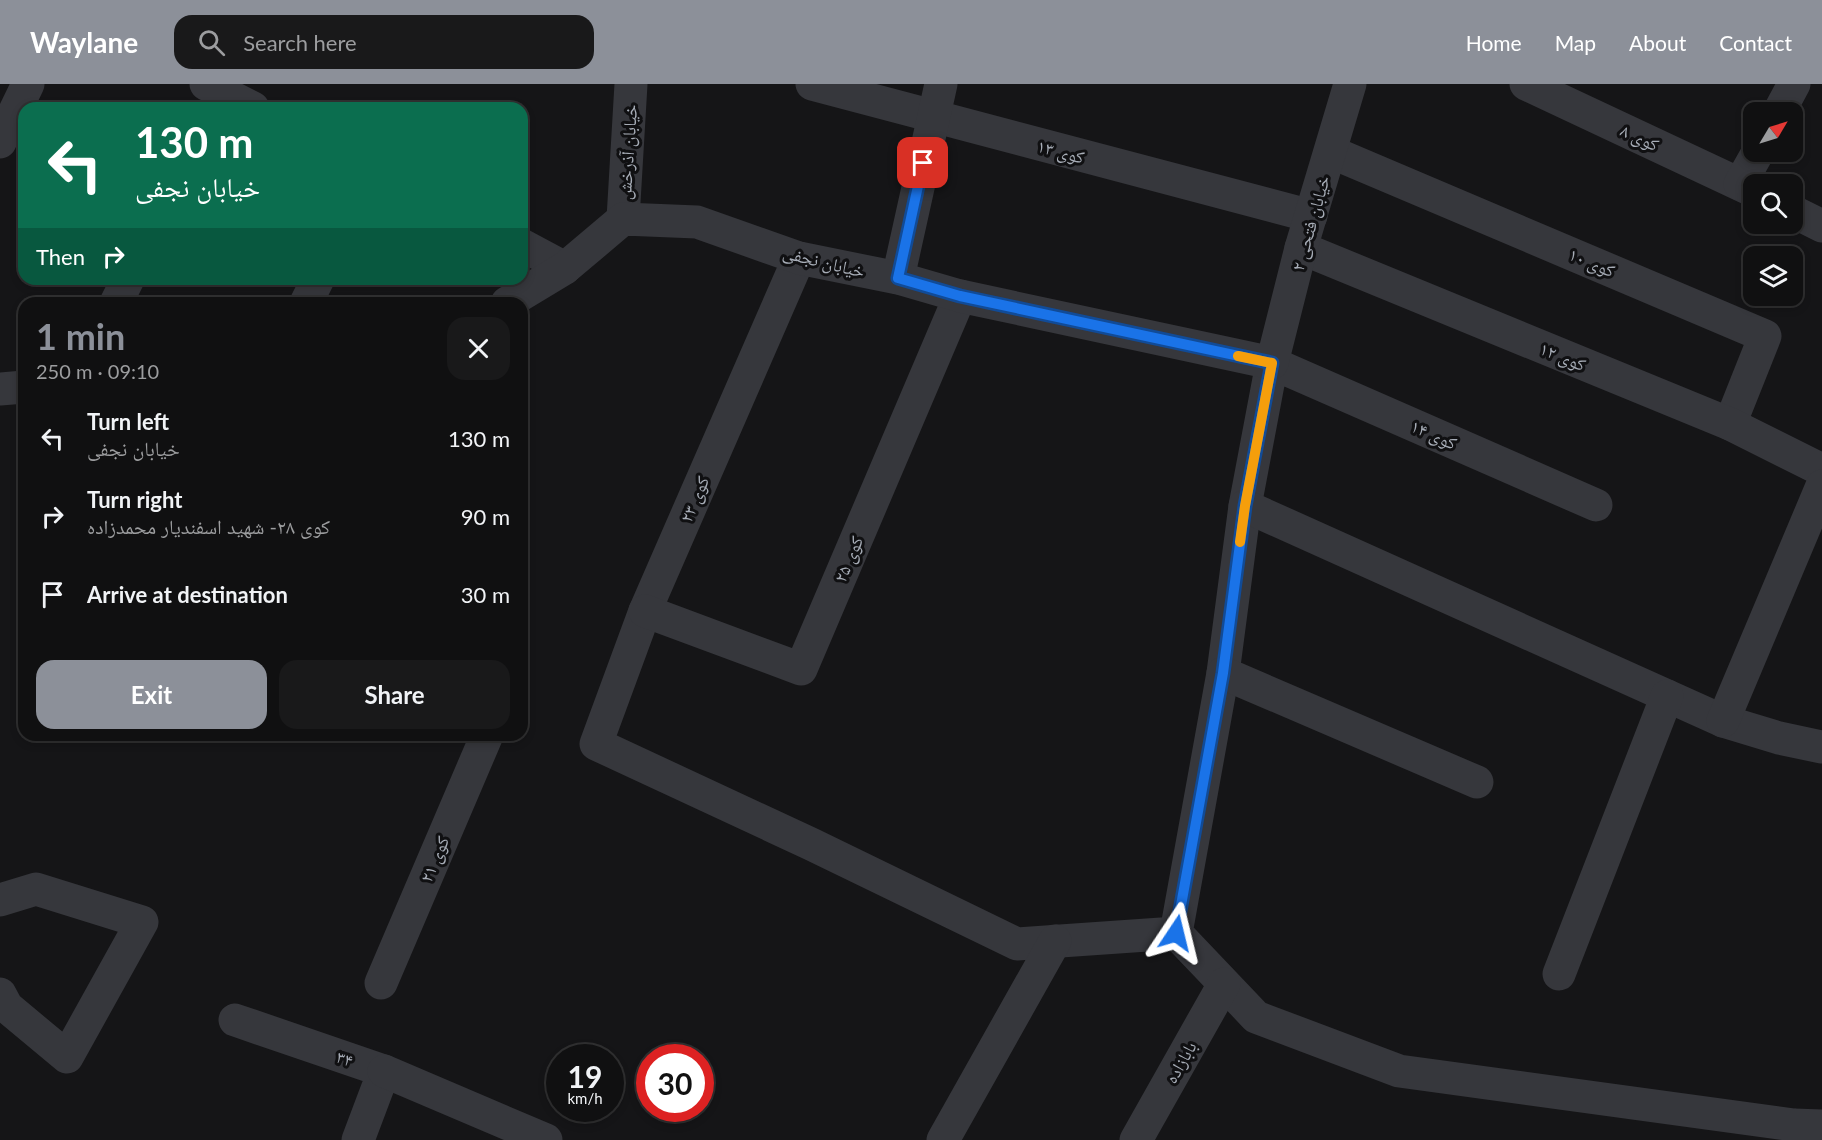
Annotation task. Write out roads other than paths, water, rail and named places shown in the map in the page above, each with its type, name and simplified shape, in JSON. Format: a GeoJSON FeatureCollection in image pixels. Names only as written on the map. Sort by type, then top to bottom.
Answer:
{"type":"FeatureCollection","features":[{"type":"Feature","properties":{"kind":"street","name":"کوی ۱۳"},"geometry":{"type":"LineString","coordinates":[[812,84],[1311,216]]}},
{"type":"Feature","properties":{"kind":"street"},"geometry":{"type":"LineString","coordinates":[[898,278],[941,84]]}},
{"type":"Feature","properties":{"kind":"street","name":"خیابان فتحی ۲"},"geometry":{"type":"LineString","coordinates":[[1176,933],[1223,673],[1245,506],[1272,363],[1301,248],[1350,84]]}},
{"type":"Feature","properties":{"kind":"street","name":"کوی ۸"},"geometry":{"type":"LineString","coordinates":[[1526,84],[1743,186]]}},
{"type":"Feature","properties":{"kind":"street"},"geometry":{"type":"LineString","coordinates":[[1784,102],[1794,84]]}},
{"type":"Feature","properties":{"kind":"street","name":"خیابان آذرخش"},"geometry":{"type":"LineString","coordinates":[[623,219],[630,85]]}},
{"type":"Feature","properties":{"kind":"street"},"geometry":{"type":"LineString","coordinates":[[0,141],[16,92]]}},
{"type":"Feature","properties":{"kind":"street","name":"کوی ۱۰"},"geometry":{"type":"LineString","coordinates":[[1331,152],[1765,336],[1730,424]]}},
{"type":"Feature","properties":{"kind":"street"},"geometry":{"type":"LineString","coordinates":[[1803,216],[1822,226]]}},
{"type":"Feature","properties":{"kind":"street"},"geometry":{"type":"LineString","coordinates":[[517,297],[566,268],[623,219]]}},
{"type":"Feature","properties":{"kind":"street","name":"خیابان نجفی"},"geometry":{"type":"LineString","coordinates":[[623,219],[697,222],[799,258],[898,278],[960,296],[1272,363]]}},
{"type":"Feature","properties":{"kind":"street"},"geometry":{"type":"LineString","coordinates":[[528,248],[566,268]]}},
{"type":"Feature","properties":{"kind":"street","name":"کوی ۱۲"},"geometry":{"type":"LineString","coordinates":[[1301,248],[1730,424],[1822,470]]}},
{"type":"Feature","properties":{"kind":"street","name":"کوی ۲۳"},"geometry":{"type":"LineString","coordinates":[[799,258],[645,611],[596,744],[811,844],[1017,944],[1055,941]]}},
{"type":"Feature","properties":{"kind":"street","name":"کوی ۲۵"},"geometry":{"type":"LineString","coordinates":[[645,611],[801,669],[960,296]]}},
{"type":"Feature","properties":{"kind":"street","name":"کوی ۱۴"},"geometry":{"type":"LineString","coordinates":[[1272,363],[1596,506]]}},
{"type":"Feature","properties":{"kind":"street"},"geometry":{"type":"LineString","coordinates":[[0,389],[18,388]]}},
{"type":"Feature","properties":{"kind":"street"},"geometry":{"type":"LineString","coordinates":[[1723,721],[1822,486]]}},
{"type":"Feature","properties":{"kind":"street"},"geometry":{"type":"LineString","coordinates":[[1245,506],[1723,721],[1779,738],[1822,747]]}},
{"type":"Feature","properties":{"kind":"street"},"geometry":{"type":"LineString","coordinates":[[1223,673],[1477,782]]}},
{"type":"Feature","properties":{"kind":"street"},"geometry":{"type":"LineString","coordinates":[[1558,974],[1667,696]]}},
{"type":"Feature","properties":{"kind":"street","name":"کوی ۲۱"},"geometry":{"type":"LineString","coordinates":[[381,983],[484,741]]}},
{"type":"Feature","properties":{"kind":"street"},"geometry":{"type":"LineString","coordinates":[[0,900],[36,889],[142,922],[67,1057],[7,1007],[0,994]]}},
{"type":"Feature","properties":{"kind":"street"},"geometry":{"type":"LineString","coordinates":[[943,1140],[1055,941],[1176,933],[1256,1017],[1399,1071],[1794,1125],[1822,1126]]}},
{"type":"Feature","properties":{"kind":"street","name":"بابازاده"},"geometry":{"type":"LineString","coordinates":[[1136,1140],[1224,984]]}},
{"type":"Feature","properties":{"kind":"street","name":"۳۴"},"geometry":{"type":"LineString","coordinates":[[235,1020],[384,1071],[546,1140]]}},
{"type":"Feature","properties":{"kind":"street"},"geometry":{"type":"LineString","coordinates":[[358,1140],[384,1071]]}}]}
